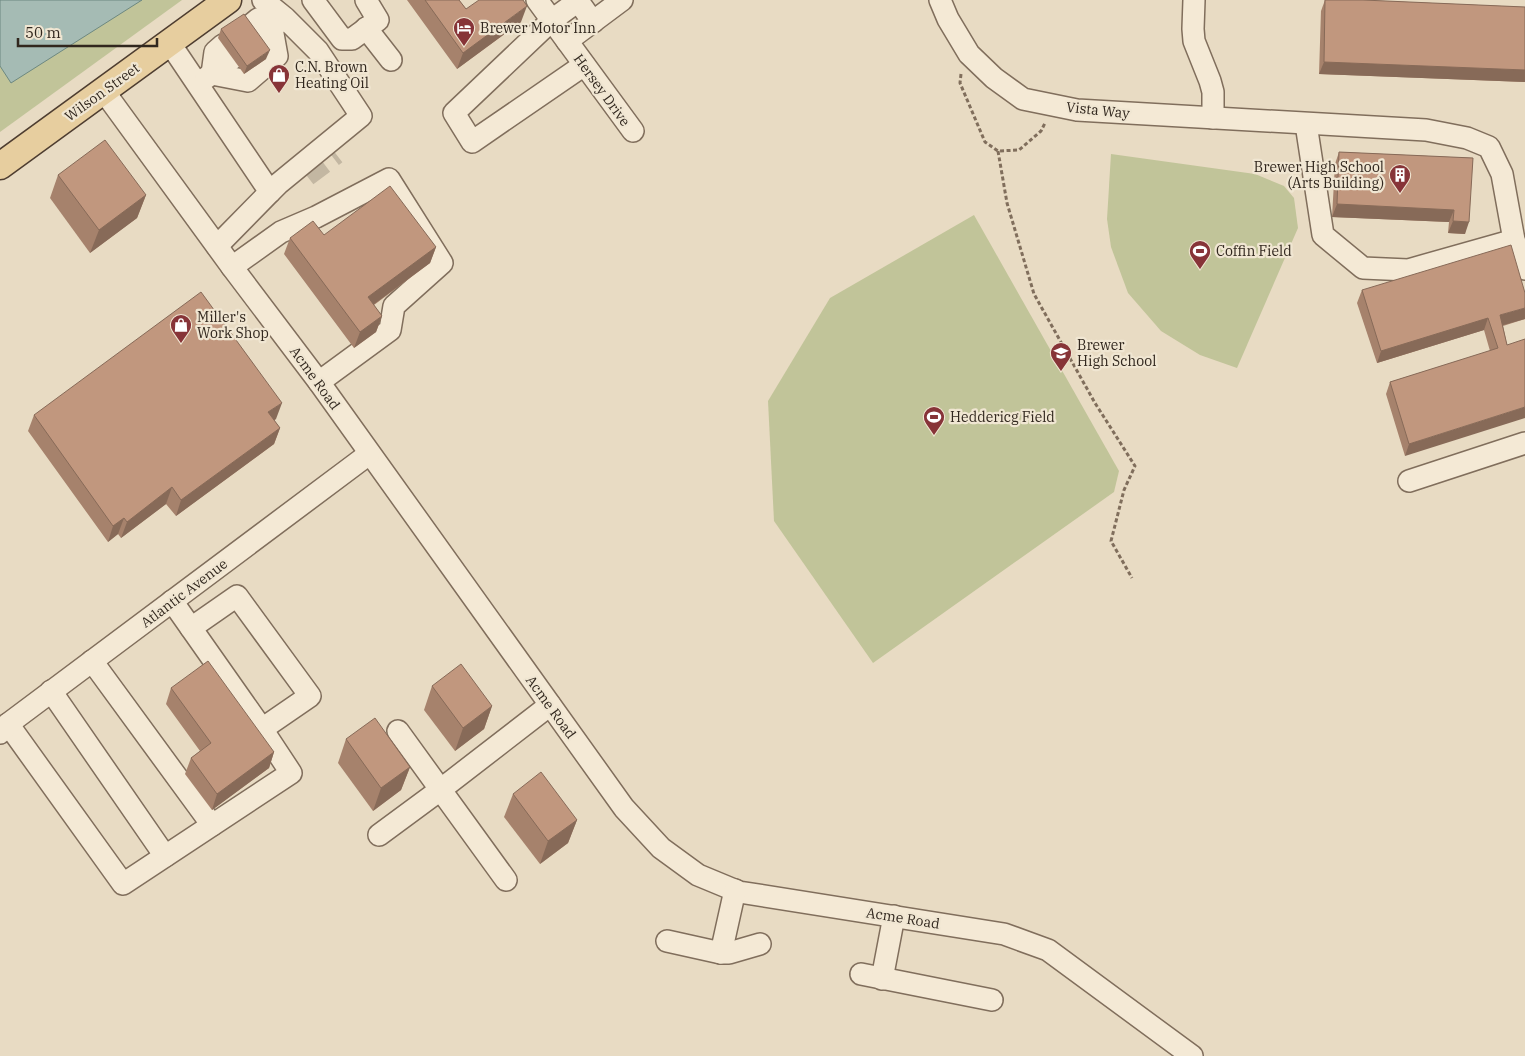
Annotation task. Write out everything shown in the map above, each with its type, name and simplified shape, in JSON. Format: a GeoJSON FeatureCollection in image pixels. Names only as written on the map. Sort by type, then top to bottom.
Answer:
{"type":"FeatureCollection","features":[{"type":"Feature","properties":{"kind":"main road","name":"Wilson Street"},"geometry":{"type":"LineString","coordinates":[[0,166],[228,0]]}},
{"type":"Feature","properties":{"kind":"street"},"geometry":{"type":"LineString","coordinates":[[217,246],[274,188],[361,116],[318,51],[278,23],[263,0]]}},
{"type":"Feature","properties":{"kind":"street"},"geometry":{"type":"LineString","coordinates":[[313,0],[342,39],[352,39],[378,20],[366,0]]}},
{"type":"Feature","properties":{"kind":"street","name":"Hersey Drive"},"geometry":{"type":"LineString","coordinates":[[537,0],[633,131]]}},
{"type":"Feature","properties":{"kind":"street"},"geometry":{"type":"LineString","coordinates":[[567,41],[622,0]]}},
{"type":"Feature","properties":{"kind":"street","name":"Vista Way"},"geometry":{"type":"LineString","coordinates":[[940,0],[948,19],[970,54],[994,78],[1023,99],[1084,111],[1426,130],[1467,138],[1490,147],[1502,174],[1514,240]]}},
{"type":"Feature","properties":{"kind":"street"},"geometry":{"type":"LineString","coordinates":[[1194,0],[1194,41],[1213,92],[1213,118]]}},
{"type":"Feature","properties":{"kind":"street"},"geometry":{"type":"LineString","coordinates":[[584,65],[472,142],[454,113],[552,20],[578,1],[593,22]]}},
{"type":"Feature","properties":{"kind":"street"},"geometry":{"type":"LineString","coordinates":[[250,35],[258,20],[278,23]]}},
{"type":"Feature","properties":{"kind":"street"},"geometry":{"type":"LineString","coordinates":[[204,79],[248,81],[278,56],[278,23]]}},
{"type":"Feature","properties":{"kind":"street"},"geometry":{"type":"LineString","coordinates":[[366,28],[391,60]]}},
{"type":"Feature","properties":{"kind":"street"},"geometry":{"type":"LineString","coordinates":[[170,42],[204,79],[274,188]]}},
{"type":"Feature","properties":{"kind":"street"},"geometry":{"type":"LineString","coordinates":[[204,79],[228,51]]}},
{"type":"Feature","properties":{"kind":"street","name":"Acme Road"},"geometry":{"type":"LineString","coordinates":[[103,90],[232,267],[319,382],[624,808],[660,848],[698,874],[735,890],[1004,934],[1048,950],[1192,1056]]}},
{"type":"Feature","properties":{"kind":"street"},"geometry":{"type":"LineString","coordinates":[[336,154],[354,139],[354,123]]}},
{"type":"Feature","properties":{"kind":"street"},"geometry":{"type":"LineString","coordinates":[[1306,124],[1323,236],[1363,268],[1408,270],[1514,240],[1525,269]]}},
{"type":"Feature","properties":{"kind":"street"},"geometry":{"type":"LineString","coordinates":[[274,188],[289,187],[307,176]]}},
{"type":"Feature","properties":{"kind":"street"},"geometry":{"type":"LineString","coordinates":[[232,267],[281,232],[316,217],[389,179],[442,262],[394,306],[390,330],[319,382]]}},
{"type":"Feature","properties":{"kind":"street"},"geometry":{"type":"LineString","coordinates":[[1409,481],[1525,443]]}},
{"type":"Feature","properties":{"kind":"street","name":"Atlantic Avenue"},"geometry":{"type":"LineString","coordinates":[[4,728],[370,454]]}},
{"type":"Feature","properties":{"kind":"street"},"geometry":{"type":"LineString","coordinates":[[191,628],[237,596],[310,696],[262,729]]}},
{"type":"Feature","properties":{"kind":"street"},"geometry":{"type":"LineString","coordinates":[[4,728],[123,884],[291,773],[172,602]]}},
{"type":"Feature","properties":{"kind":"street"},"geometry":{"type":"LineString","coordinates":[[92,661],[212,825]]}},
{"type":"Feature","properties":{"kind":"street"},"geometry":{"type":"LineString","coordinates":[[51,691],[165,856]]}},
{"type":"Feature","properties":{"kind":"street"},"geometry":{"type":"LineString","coordinates":[[379,834],[440,790],[550,705]]}},
{"type":"Feature","properties":{"kind":"street"},"geometry":{"type":"LineString","coordinates":[[398,731],[506,880]]}},
{"type":"Feature","properties":{"kind":"street"},"geometry":{"type":"LineString","coordinates":[[721,952],[735,890]]}},
{"type":"Feature","properties":{"kind":"street"},"geometry":{"type":"LineString","coordinates":[[882,978],[894,916]]}},
{"type":"Feature","properties":{"kind":"street"},"geometry":{"type":"LineString","coordinates":[[667,941],[729,953],[760,944]]}},
{"type":"Feature","properties":{"kind":"street"},"geometry":{"type":"LineString","coordinates":[[862,974],[992,1000]]}},
{"type":"Feature","properties":{"kind":"street"},"geometry":{"type":"LineString","coordinates":[[1192,1056],[1201,1056]]}},
{"type":"Feature","properties":{"kind":"path"},"geometry":{"type":"LineString","coordinates":[[965,46],[960,83],[985,142],[998,152],[1007,203],[1034,294],[1095,403],[1135,466],[1124,490],[1111,541],[1132,578]]}},
{"type":"Feature","properties":{"kind":"path"},"geometry":{"type":"LineString","coordinates":[[998,152],[1019,150],[1041,131],[1054,104]]}},
{"type":"Feature","properties":{"kind":"green space"},"geometry":{"type":"Polygon","coordinates":[[[0,0],[182,0],[0,132],[0,0]]]}},
{"type":"Feature","properties":{"kind":"green space","name":"Coffin Field"},"geometry":{"type":"Polygon","coordinates":[[[1111,154],[1255,174],[1284,186],[1294,198],[1298,228],[1237,368],[1200,355],[1161,331],[1128,293],[1111,247],[1107,219],[1111,154]]]}},
{"type":"Feature","properties":{"kind":"green space","name":"Heddericg Field"},"geometry":{"type":"Polygon","coordinates":[[[974,215],[1119,471],[1114,492],[873,663],[774,521],[768,401],[830,298],[974,215]]]}},
{"type":"Feature","properties":{"kind":"water"},"geometry":{"type":"Polygon","coordinates":[[[0,0],[142,0],[11,83],[0,66],[0,0]]]}},
{"type":"Feature","properties":{"kind":"building"},"geometry":{"type":"Polygon","coordinates":[[[425,0],[459,0],[466,9],[479,0],[523,0],[527,6],[463,53],[425,0]]]}},
{"type":"Feature","properties":{"kind":"building"},"geometry":{"type":"Polygon","coordinates":[[[1325,0],[1525,7],[1525,70],[1324,62],[1325,0]]]}},
{"type":"Feature","properties":{"kind":"building"},"geometry":{"type":"Polygon","coordinates":[[[244,14],[270,50],[247,66],[221,29],[244,14]]]}},
{"type":"Feature","properties":{"kind":"building"},"geometry":{"type":"Polygon","coordinates":[[[105,140],[146,195],[99,230],[58,175],[105,140]]]}},
{"type":"Feature","properties":{"kind":"building","name":"Brewer High School (Arts Building)"},"geometry":{"type":"Polygon","coordinates":[[[1339,152],[1473,158],[1469,222],[1453,221],[1454,210],[1337,204],[1339,152]]]}},
{"type":"Feature","properties":{"kind":"building"},"geometry":{"type":"Polygon","coordinates":[[[390,186],[436,247],[368,297],[382,316],[360,332],[290,238],[313,221],[324,235],[390,186]]]}},
{"type":"Feature","properties":{"kind":"building"},"geometry":{"type":"Polygon","coordinates":[[[1511,245],[1525,293],[1525,308],[1500,315],[1507,345],[1525,339],[1525,407],[1409,444],[1390,382],[1498,348],[1488,318],[1381,351],[1362,290],[1511,245]]]}},
{"type":"Feature","properties":{"kind":"building"},"geometry":{"type":"Polygon","coordinates":[[[201,292],[282,403],[268,412],[280,428],[181,500],[172,487],[127,522],[124,518],[113,526],[34,415],[201,292]]]}},
{"type":"Feature","properties":{"kind":"building"},"geometry":{"type":"Polygon","coordinates":[[[208,661],[274,752],[217,794],[191,758],[211,743],[171,688],[208,661]]]}},
{"type":"Feature","properties":{"kind":"building"},"geometry":{"type":"Polygon","coordinates":[[[461,664],[492,706],[463,728],[432,686],[461,664]]]}},
{"type":"Feature","properties":{"kind":"building"},"geometry":{"type":"Polygon","coordinates":[[[375,718],[410,767],[381,788],[346,739],[375,718]]]}},
{"type":"Feature","properties":{"kind":"building"},"geometry":{"type":"Polygon","coordinates":[[[541,772],[577,820],[548,841],[513,794],[541,772]]]}},
{"type":"Feature","properties":{"kind":"tunnel"},"geometry":{"type":"LineString","coordinates":[[307,176],[336,154]]}},
{"type":"Feature","properties":{"kind":"place","name":"Brewer Motor Inn"},"geometry":{"type":"Point","coordinates":[464,47]}},
{"type":"Feature","properties":{"kind":"place","name":"C.N. Brown Heating Oil"},"geometry":{"type":"Point","coordinates":[279,94]}},
{"type":"Feature","properties":{"kind":"place","name":"Brewer High School (Arts Building)"},"geometry":{"type":"Point","coordinates":[1400,194]}},
{"type":"Feature","properties":{"kind":"place","name":"Coffin Field"},"geometry":{"type":"Point","coordinates":[1200,270]}},
{"type":"Feature","properties":{"kind":"place","name":"Miller's Work Shop"},"geometry":{"type":"Point","coordinates":[181,344]}},
{"type":"Feature","properties":{"kind":"place","name":"Brewer High School"},"geometry":{"type":"Point","coordinates":[1061,372]}},
{"type":"Feature","properties":{"kind":"place","name":"Heddericg Field"},"geometry":{"type":"Point","coordinates":[934,436]}}]}
